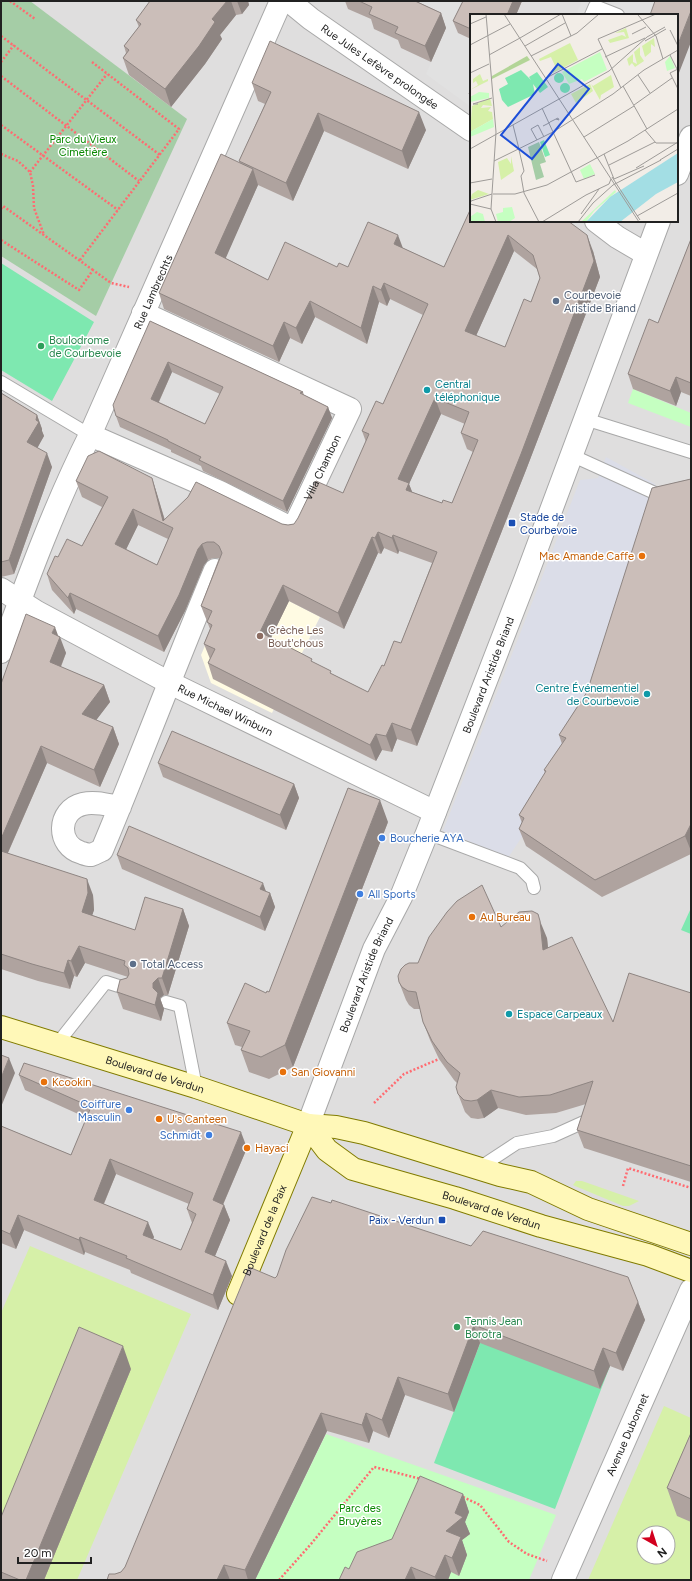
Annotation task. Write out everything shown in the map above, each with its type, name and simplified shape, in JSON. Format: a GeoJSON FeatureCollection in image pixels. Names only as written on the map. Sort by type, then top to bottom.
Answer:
{"type":"FeatureCollection","features":[{"type":"Feature","properties":{"kind":"main road","name":"Boulevard de Verdun"},"geometry":{"type":"LineString","coordinates":[[1,1027],[196,1087],[308,1125],[336,1127],[364,1133],[479,1168],[531,1182],[588,1209],[691,1244]]}},
{"type":"Feature","properties":{"kind":"main road","name":"Boulevard de Verdun"},"geometry":{"type":"LineString","coordinates":[[308,1125],[327,1150],[353,1169],[455,1198],[541,1226],[648,1255],[691,1271]]}},
{"type":"Feature","properties":{"kind":"main road","name":"Boulevard de la Paix"},"geometry":{"type":"LineString","coordinates":[[232,1310],[308,1125]]}},
{"type":"Feature","properties":{"kind":"street","name":"Rue Lambrechts"},"geometry":{"type":"LineString","coordinates":[[1,652],[10,594],[90,435],[151,292],[281,1]]}},
{"type":"Feature","properties":{"kind":"street","name":"Rue Jules Lefèvre prolongée"},"geometry":{"type":"LineString","coordinates":[[289,1],[311,19],[470,129]]}},
{"type":"Feature","properties":{"kind":"street"},"geometry":{"type":"LineString","coordinates":[[678,171],[691,137]]}},
{"type":"Feature","properties":{"kind":"street"},"geometry":{"type":"LineString","coordinates":[[597,222],[617,237],[646,254]]}},
{"type":"Feature","properties":{"kind":"street","name":"Boulevard Aristide Briand"},"geometry":{"type":"LineString","coordinates":[[308,1125],[374,949],[401,897],[427,833],[586,419],[659,222]]}},
{"type":"Feature","properties":{"kind":"street","name":"Villa Chambon"},"geometry":{"type":"LineString","coordinates":[[90,435],[220,492],[293,529],[350,409],[142,313]]}},
{"type":"Feature","properties":{"kind":"street"},"geometry":{"type":"LineString","coordinates":[[120,807],[168,682],[216,570]]}},
{"type":"Feature","properties":{"kind":"street","name":"Rue Michael Winburn"},"geometry":{"type":"LineString","coordinates":[[10,594],[37,612],[168,682],[435,812]]}},
{"type":"Feature","properties":{"kind":"street","name":"Avenue Dubonnet"},"geometry":{"type":"LineString","coordinates":[[566,1575],[691,1290]]}},
{"type":"Feature","properties":{"kind":"lane"},"geometry":{"type":"LineString","coordinates":[[591,14],[595,6],[615,14]]}},
{"type":"Feature","properties":{"kind":"lane"},"geometry":{"type":"LineString","coordinates":[[1,382],[90,435]]}},
{"type":"Feature","properties":{"kind":"lane"},"geometry":{"type":"LineString","coordinates":[[586,419],[691,452]]}},
{"type":"Feature","properties":{"kind":"lane"},"geometry":{"type":"LineString","coordinates":[[571,455],[658,494],[691,486]]}},
{"type":"Feature","properties":{"kind":"lane"},"geometry":{"type":"LineString","coordinates":[[427,833],[520,868],[532,880],[534,888]]}},
{"type":"Feature","properties":{"kind":"lane"},"geometry":{"type":"LineString","coordinates":[[57,1044],[106,982],[128,989]]}},
{"type":"Feature","properties":{"kind":"lane"},"geometry":{"type":"LineString","coordinates":[[166,1002],[180,1006],[196,1087]]}},
{"type":"Feature","properties":{"kind":"lane"},"geometry":{"type":"LineString","coordinates":[[479,1168],[518,1143],[554,1136],[584,1122]]}},
{"type":"Feature","properties":{"kind":"path"},"geometry":{"type":"LineString","coordinates":[[10,1],[35,20]]}},
{"type":"Feature","properties":{"kind":"path"},"geometry":{"type":"LineString","coordinates":[[1,36],[160,155]]}},
{"type":"Feature","properties":{"kind":"path"},"geometry":{"type":"LineString","coordinates":[[1,62],[14,45]]}},
{"type":"Feature","properties":{"kind":"path"},"geometry":{"type":"LineString","coordinates":[[80,260],[179,129],[92,62]]}},
{"type":"Feature","properties":{"kind":"path"},"geometry":{"type":"LineString","coordinates":[[30,172],[107,74]]}},
{"type":"Feature","properties":{"kind":"path"},"geometry":{"type":"LineString","coordinates":[[1,76],[140,181]]}},
{"type":"Feature","properties":{"kind":"path"},"geometry":{"type":"LineString","coordinates":[[1,125],[118,210]]}},
{"type":"Feature","properties":{"kind":"path"},"geometry":{"type":"LineString","coordinates":[[1,154],[18,161],[30,172],[33,186],[34,208],[44,236]]}},
{"type":"Feature","properties":{"kind":"path"},"geometry":{"type":"LineString","coordinates":[[1,209],[3,206],[111,283],[151,292]]}},
{"type":"Feature","properties":{"kind":"path"},"geometry":{"type":"LineString","coordinates":[[1,240],[79,290],[93,270]]}},
{"type":"Feature","properties":{"kind":"path"},"geometry":{"type":"LineString","coordinates":[[374,1103],[404,1074],[439,1059]]}},
{"type":"Feature","properties":{"kind":"path"},"geometry":{"type":"LineString","coordinates":[[623,1186],[628,1168],[691,1188]]}},
{"type":"Feature","properties":{"kind":"path"},"geometry":{"type":"LineString","coordinates":[[279,1580],[312,1544],[374,1468],[428,1482]]}},
{"type":"Feature","properties":{"kind":"path"},"geometry":{"type":"LineString","coordinates":[[460,1496],[480,1505],[509,1542],[527,1554],[566,1575]]}},
{"type":"Feature","properties":{"kind":"shaded area"},"geometry":{"type":"Polygon","coordinates":[[[1,1],[691,1],[691,1580],[1,1580],[1,1]]]}},
{"type":"Feature","properties":{"kind":"shaded area"},"geometry":{"type":"Polygon","coordinates":[[[404,1],[483,1],[470,6],[470,106],[426,74],[446,28],[404,1]]]}},
{"type":"Feature","properties":{"kind":"shaded area"},"geometry":{"type":"Polygon","coordinates":[[[582,1],[666,1],[661,14],[576,14],[582,1]]]}},
{"type":"Feature","properties":{"kind":"shaded area"},"geometry":{"type":"Polygon","coordinates":[[[606,457],[655,484],[659,505],[596,700],[525,832],[508,858],[443,831],[580,480],[598,478],[606,457]]]}},
{"type":"Feature","properties":{"kind":"shaded area","name":"Crèche Les Bout'chous"},"geometry":{"type":"Polygon","coordinates":[[[236,574],[320,617],[272,713],[211,683],[201,655],[236,574]]]}},
{"type":"Feature","properties":{"kind":"green space","name":"Parc du Vieux Cimetière"},"geometry":{"type":"Polygon","coordinates":[[[1,1],[30,1],[187,119],[96,316],[1,256],[1,1]]]}},
{"type":"Feature","properties":{"kind":"green space","name":"Boulodrome de Courbevoie"},"geometry":{"type":"Polygon","coordinates":[[[1,263],[94,322],[52,401],[1,370],[1,263]]]}},
{"type":"Feature","properties":{"kind":"green space"},"geometry":{"type":"Polygon","coordinates":[[[633,389],[691,413],[691,427],[628,403],[633,389]]]}},
{"type":"Feature","properties":{"kind":"green space"},"geometry":{"type":"Polygon","coordinates":[[[691,908],[691,934],[681,930],[691,908]]]}},
{"type":"Feature","properties":{"kind":"green space"},"geometry":{"type":"Polygon","coordinates":[[[576,1181],[582,1181],[639,1201],[629,1206],[623,1206],[573,1185],[576,1181]]]}},
{"type":"Feature","properties":{"kind":"green space"},"geometry":{"type":"Polygon","coordinates":[[[30,1246],[191,1314],[77,1580],[1,1580],[1,1313],[30,1246]]]}},
{"type":"Feature","properties":{"kind":"green space"},"geometry":{"type":"Polygon","coordinates":[[[504,1281],[610,1366],[555,1509],[434,1463],[504,1281]]]}},
{"type":"Feature","properties":{"kind":"green space"},"geometry":{"type":"Polygon","coordinates":[[[664,1406],[691,1418],[691,1580],[588,1580],[664,1406]]]}},
{"type":"Feature","properties":{"kind":"green space","name":"Parc des Bruyères"},"geometry":{"type":"Polygon","coordinates":[[[326,1434],[556,1515],[529,1580],[255,1580],[326,1434]]]}},
{"type":"Feature","properties":{"kind":"building"},"geometry":{"type":"Polygon","coordinates":[[[150,1],[227,1],[212,19],[215,22],[199,46],[165,89],[123,58],[129,50],[124,46],[141,24],[136,20],[150,1]]]}},
{"type":"Feature","properties":{"kind":"building"},"geometry":{"type":"Polygon","coordinates":[[[359,1],[415,1],[441,13],[425,46],[395,33],[398,27],[369,14],[372,7],[359,1]]]}},
{"type":"Feature","properties":{"kind":"building"},"geometry":{"type":"Polygon","coordinates":[[[463,1],[513,1],[507,14],[470,14],[470,29],[453,21],[463,1]]]}},
{"type":"Feature","properties":{"kind":"building"},"geometry":{"type":"Polygon","coordinates":[[[655,1],[691,1],[691,11],[678,44],[678,14],[650,14],[655,1]]]}},
{"type":"Feature","properties":{"kind":"building"},"geometry":{"type":"Polygon","coordinates":[[[270,41],[419,112],[402,151],[318,113],[286,183],[239,161],[271,92],[252,83],[270,41]]]}},
{"type":"Feature","properties":{"kind":"building"},"geometry":{"type":"Polygon","coordinates":[[[221,154],[253,169],[215,253],[268,280],[285,242],[337,267],[339,263],[348,267],[368,222],[398,235],[394,244],[444,267],[470,210],[470,222],[569,222],[587,235],[594,261],[521,454],[411,730],[392,723],[386,736],[376,734],[370,745],[208,663],[215,649],[204,644],[212,625],[207,622],[212,611],[201,606],[222,553],[219,546],[214,542],[202,544],[198,549],[179,595],[158,636],[70,593],[68,598],[47,574],[55,556],[58,557],[67,539],[82,546],[108,497],[76,481],[88,456],[99,451],[152,478],[163,521],[188,497],[196,482],[282,524],[288,525],[294,524],[298,518],[316,481],[343,493],[369,434],[362,431],[376,401],[383,404],[428,304],[384,283],[381,290],[373,286],[361,328],[310,301],[296,328],[284,322],[273,346],[159,293],[221,154]],[[508,235],[465,331],[505,347],[524,299],[531,302],[540,278],[533,255],[508,235]],[[435,398],[398,479],[409,483],[406,490],[442,503],[443,500],[452,503],[478,440],[461,433],[469,412],[435,398]],[[133,509],[115,544],[157,565],[173,528],[133,509]],[[378,532],[375,538],[372,537],[338,613],[283,585],[260,632],[312,659],[311,661],[331,671],[330,673],[368,692],[382,665],[384,666],[394,641],[401,643],[437,552],[393,535],[392,538],[378,532]]]}},
{"type":"Feature","properties":{"kind":"building"},"geometry":{"type":"Polygon","coordinates":[[[691,239],[691,383],[676,377],[670,391],[628,374],[649,319],[658,323],[691,239]]]}},
{"type":"Feature","properties":{"kind":"building"},"geometry":{"type":"Polygon","coordinates":[[[150,321],[303,392],[300,393],[328,407],[283,501],[199,460],[201,457],[168,440],[116,416],[113,405],[150,321]],[[168,362],[151,399],[205,424],[223,387],[168,362]]]}},
{"type":"Feature","properties":{"kind":"building"},"geometry":{"type":"Polygon","coordinates":[[[1,393],[37,415],[36,420],[39,422],[27,442],[47,453],[9,560],[1,562],[1,393]]]}},
{"type":"Feature","properties":{"kind":"building","name":"Centre Événementiel de Courbevoie"},"geometry":{"type":"Polygon","coordinates":[[[691,479],[691,824],[685,836],[595,880],[519,829],[524,818],[519,815],[546,771],[544,770],[566,738],[559,735],[587,692],[652,488],[691,479]]]}},
{"type":"Feature","properties":{"kind":"building"},"geometry":{"type":"Polygon","coordinates":[[[26,614],[55,627],[52,633],[60,637],[50,662],[104,685],[82,714],[113,727],[94,770],[41,746],[1,839],[1,684],[26,614]]]}},
{"type":"Feature","properties":{"kind":"building"},"geometry":{"type":"Polygon","coordinates":[[[172,731],[294,784],[280,815],[158,763],[172,731]]]}},
{"type":"Feature","properties":{"kind":"building"},"geometry":{"type":"Polygon","coordinates":[[[348,788],[380,800],[285,1045],[261,1057],[241,1050],[250,1031],[227,1023],[245,983],[266,993],[267,991],[269,992],[348,788]]]}},
{"type":"Feature","properties":{"kind":"building"},"geometry":{"type":"Polygon","coordinates":[[[129,826],[263,883],[260,889],[270,893],[260,917],[117,855],[129,826]]]}},
{"type":"Feature","properties":{"kind":"building"},"geometry":{"type":"Polygon","coordinates":[[[1,851],[87,879],[88,893],[82,912],[135,930],[145,897],[183,909],[162,978],[158,978],[153,983],[153,988],[158,993],[155,1005],[117,992],[120,980],[127,978],[129,974],[128,968],[124,965],[125,961],[79,946],[71,961],[68,960],[64,973],[1,954],[1,851]]]}},
{"type":"Feature","properties":{"kind":"building"},"geometry":{"type":"Polygon","coordinates":[[[482,885],[501,927],[519,912],[532,911],[538,914],[540,921],[543,950],[572,937],[613,1022],[629,973],[691,993],[691,1166],[577,1130],[593,1081],[550,1095],[519,1097],[491,1090],[477,1100],[471,1101],[464,1100],[458,1094],[456,1087],[460,1073],[447,1062],[432,1041],[423,1022],[416,992],[408,991],[402,987],[398,976],[401,969],[405,965],[409,963],[418,963],[429,937],[457,901],[482,885]]]}},
{"type":"Feature","properties":{"kind":"building"},"geometry":{"type":"Polygon","coordinates":[[[1,1055],[9,1058],[1,1078],[1,1055]]]}},
{"type":"Feature","properties":{"kind":"building"},"geometry":{"type":"Polygon","coordinates":[[[24,1063],[241,1132],[213,1200],[224,1205],[205,1252],[226,1261],[213,1295],[126,1258],[127,1256],[80,1237],[79,1240],[18,1215],[10,1234],[1,1230],[1,1126],[71,1155],[91,1107],[19,1075],[24,1063]],[[110,1159],[94,1200],[148,1222],[143,1235],[181,1250],[196,1214],[187,1209],[193,1193],[110,1159]]]}},
{"type":"Feature","properties":{"kind":"building"},"geometry":{"type":"Polygon","coordinates":[[[312,1197],[331,1203],[332,1200],[471,1246],[483,1231],[628,1277],[638,1302],[616,1353],[603,1348],[594,1371],[474,1325],[448,1394],[398,1377],[382,1420],[366,1413],[362,1425],[321,1413],[245,1570],[224,1565],[217,1580],[107,1580],[109,1574],[121,1572],[125,1567],[249,1267],[275,1278],[277,1276],[286,1250],[312,1197]]]}},
{"type":"Feature","properties":{"kind":"building"},"geometry":{"type":"Polygon","coordinates":[[[79,1327],[123,1346],[26,1580],[20,1580],[1,1572],[1,1517],[79,1327]]]}},
{"type":"Feature","properties":{"kind":"building"},"geometry":{"type":"Polygon","coordinates":[[[691,1433],[691,1499],[667,1488],[691,1433]]]}},
{"type":"Feature","properties":{"kind":"building"},"geometry":{"type":"Polygon","coordinates":[[[420,1476],[463,1494],[455,1513],[463,1517],[446,1531],[461,1537],[452,1558],[445,1555],[435,1577],[411,1567],[405,1580],[339,1580],[345,1567],[349,1569],[357,1552],[392,1539],[420,1476]]]}},
{"type":"Feature","properties":{"kind":"place","name":"Courbevoie Aristide Briand"},"geometry":{"type":"Point","coordinates":[556,301]}},
{"type":"Feature","properties":{"kind":"place","name":"Boulodrome de Courbevoie"},"geometry":{"type":"Point","coordinates":[41,346]}},
{"type":"Feature","properties":{"kind":"place","name":"Central téléphonique"},"geometry":{"type":"Point","coordinates":[427,390]}},
{"type":"Feature","properties":{"kind":"place","name":"Stade de Courbevoie"},"geometry":{"type":"Point","coordinates":[512,523]}},
{"type":"Feature","properties":{"kind":"place","name":"Mac Amande Caffe"},"geometry":{"type":"Point","coordinates":[642,556]}},
{"type":"Feature","properties":{"kind":"place","name":"Crèche Les Bout'chous"},"geometry":{"type":"Point","coordinates":[260,636]}},
{"type":"Feature","properties":{"kind":"place","name":"Centre Événementiel de Courbevoie"},"geometry":{"type":"Point","coordinates":[647,694]}},
{"type":"Feature","properties":{"kind":"place","name":"Boucherie AYA"},"geometry":{"type":"Point","coordinates":[382,838]}},
{"type":"Feature","properties":{"kind":"place","name":"All Sports"},"geometry":{"type":"Point","coordinates":[360,894]}},
{"type":"Feature","properties":{"kind":"place","name":"Au Bureau"},"geometry":{"type":"Point","coordinates":[472,917]}},
{"type":"Feature","properties":{"kind":"place","name":"Total Access"},"geometry":{"type":"Point","coordinates":[133,964]}},
{"type":"Feature","properties":{"kind":"place","name":"Espace Carpeaux"},"geometry":{"type":"Point","coordinates":[509,1014]}},
{"type":"Feature","properties":{"kind":"place","name":"San Giovanni"},"geometry":{"type":"Point","coordinates":[283,1072]}},
{"type":"Feature","properties":{"kind":"place","name":"Kcookin"},"geometry":{"type":"Point","coordinates":[44,1082]}},
{"type":"Feature","properties":{"kind":"place","name":"Coiffure Masculin"},"geometry":{"type":"Point","coordinates":[129,1110]}},
{"type":"Feature","properties":{"kind":"place","name":"U's Canteen"},"geometry":{"type":"Point","coordinates":[159,1119]}},
{"type":"Feature","properties":{"kind":"place","name":"Schmidt"},"geometry":{"type":"Point","coordinates":[209,1135]}},
{"type":"Feature","properties":{"kind":"place","name":"Hayaci"},"geometry":{"type":"Point","coordinates":[247,1148]}},
{"type":"Feature","properties":{"kind":"place","name":"Paix - Verdun"},"geometry":{"type":"Point","coordinates":[442,1220]}},
{"type":"Feature","properties":{"kind":"place","name":"Tennis Jean Borotra"},"geometry":{"type":"Point","coordinates":[457,1327]}}]}
